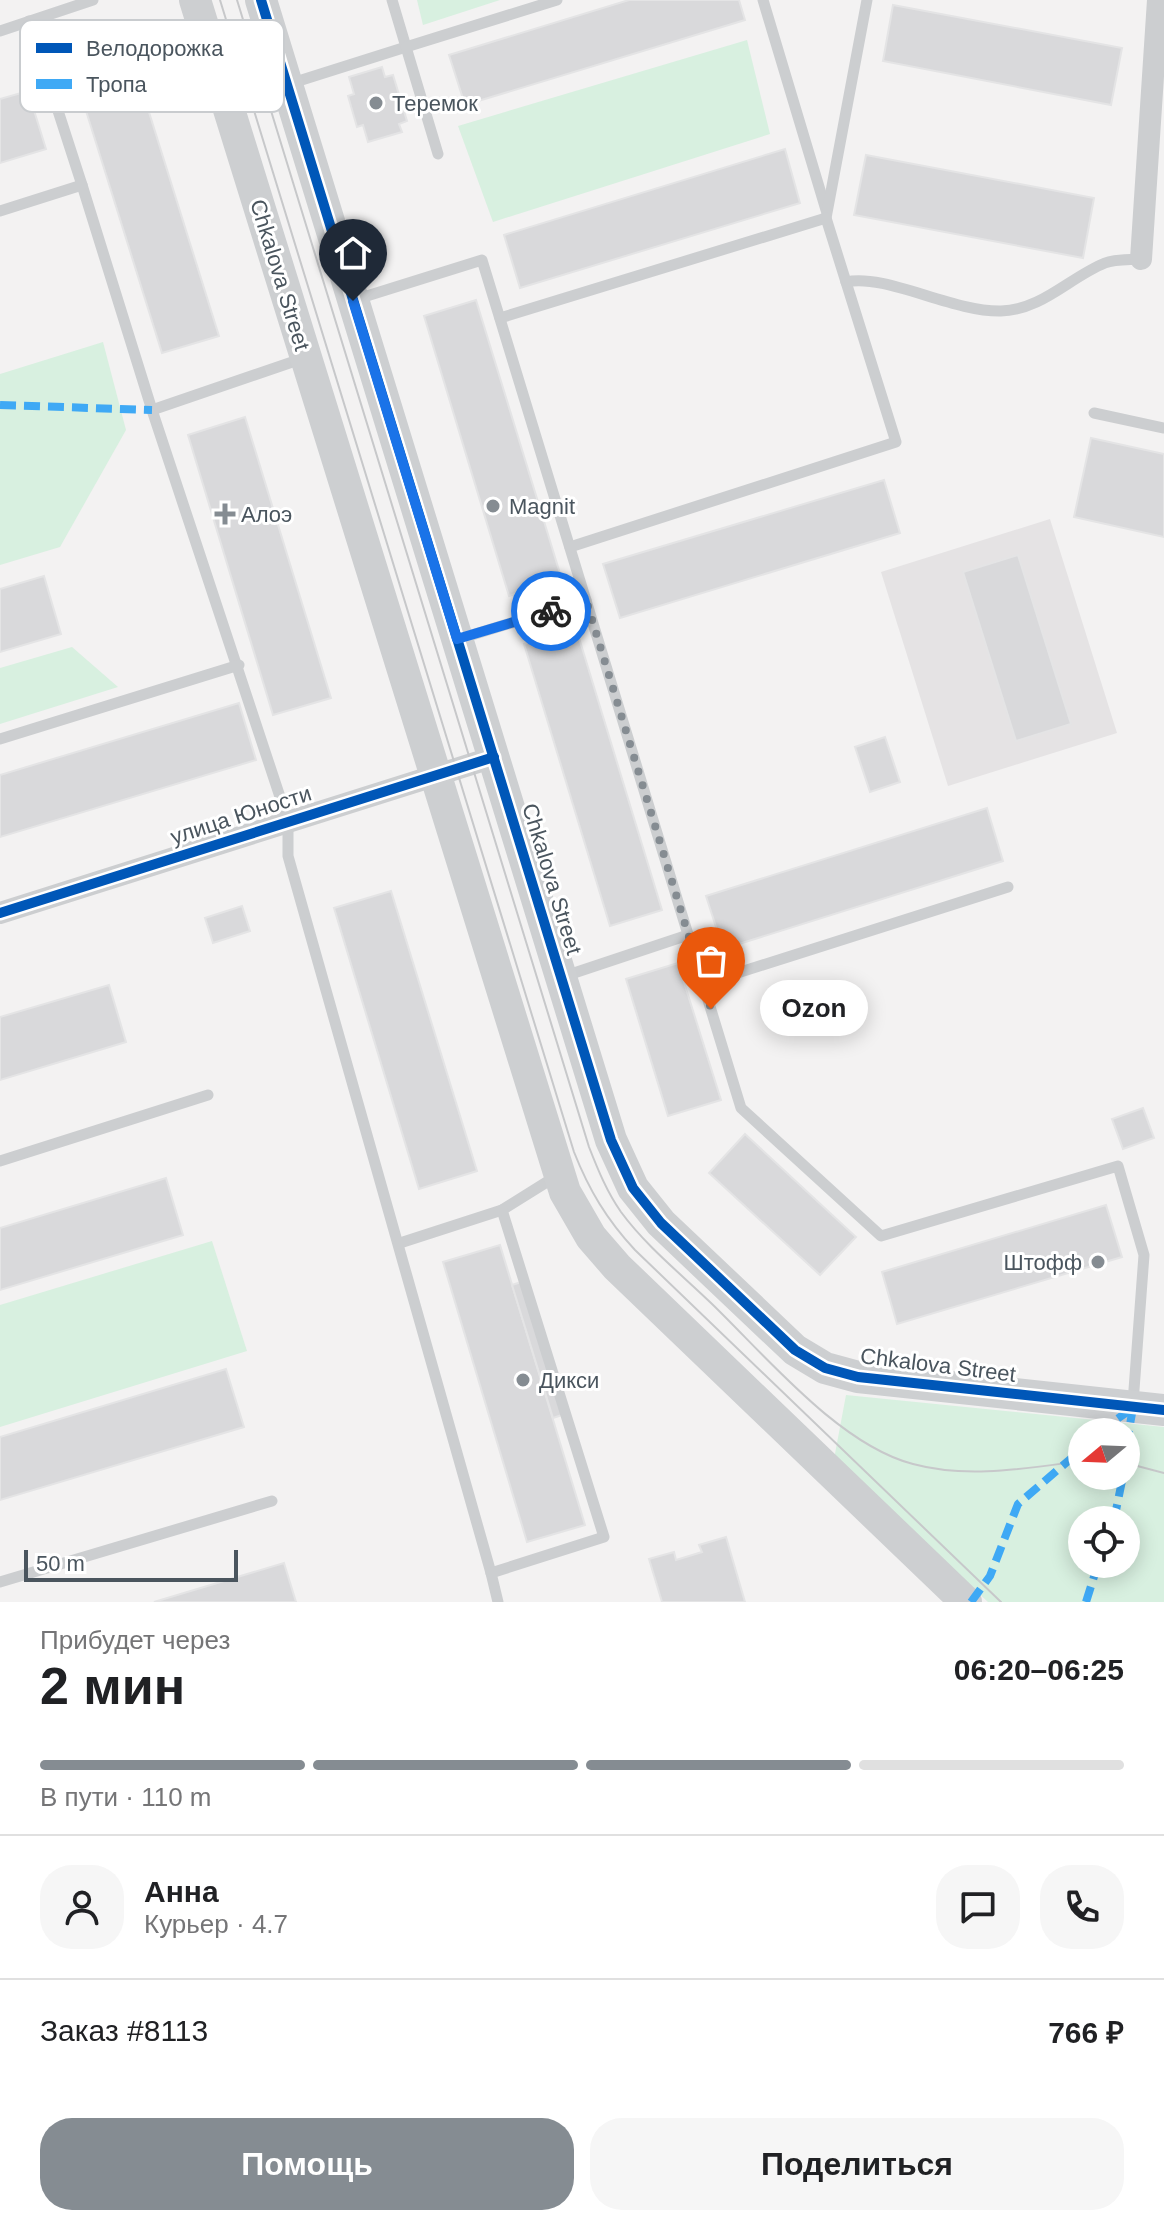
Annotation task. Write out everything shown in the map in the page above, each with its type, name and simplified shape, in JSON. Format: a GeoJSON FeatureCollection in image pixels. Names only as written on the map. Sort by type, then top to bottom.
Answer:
{"type":"FeatureCollection","features":[{"type":"Feature","properties":{"kind":"street","name":"Chkalova Street"},"geometry":{"type":"LineString","coordinates":[[195,0],[201,20]]}},
{"type":"Feature","properties":{"kind":"street","name":"Chkalova Street"},"geometry":{"type":"LineString","coordinates":[[261,0],[267,20]]}},
{"type":"Feature","properties":{"kind":"street"},"geometry":{"type":"LineString","coordinates":[[1141,259],[1156,145],[1158,0]]}},
{"type":"Feature","properties":{"kind":"street","name":"Chkalova Street"},"geometry":{"type":"LineString","coordinates":[[284,74],[611,1140],[633,1188],[661,1223],[795,1350],[825,1368],[858,1377],[1148,1409]]}},
{"type":"Feature","properties":{"kind":"street","name":"Chkalova Street"},"geometry":{"type":"LineString","coordinates":[[230,112],[558,1175],[581,1221],[617,1267],[966,1602]]}},
{"type":"Feature","properties":{"kind":"street","name":"улица Юности"},"geometry":{"type":"LineString","coordinates":[[0,913],[494,757]]}},
{"type":"Feature","properties":{"kind":"lane"},"geometry":{"type":"LineString","coordinates":[[32,20],[93,0]]}},
{"type":"Feature","properties":{"kind":"lane"},"geometry":{"type":"LineString","coordinates":[[392,0],[438,154]]}},
{"type":"Feature","properties":{"kind":"lane"},"geometry":{"type":"LineString","coordinates":[[287,84],[557,0]]}},
{"type":"Feature","properties":{"kind":"lane"},"geometry":{"type":"LineString","coordinates":[[570,547],[896,442],[763,0]]}},
{"type":"Feature","properties":{"kind":"lane"},"geometry":{"type":"LineString","coordinates":[[826,216],[867,0]]}},
{"type":"Feature","properties":{"kind":"lane"},"geometry":{"type":"LineString","coordinates":[[0,31],[20,24]]}},
{"type":"Feature","properties":{"kind":"lane"},"geometry":{"type":"LineString","coordinates":[[58,112],[152,410],[239,665],[288,821],[288,856],[400,1243],[498,1602]]}},
{"type":"Feature","properties":{"kind":"lane"},"geometry":{"type":"LineString","coordinates":[[0,211],[82,185]]}},
{"type":"Feature","properties":{"kind":"lane"},"geometry":{"type":"LineString","coordinates":[[500,318],[826,216]]}},
{"type":"Feature","properties":{"kind":"lane"},"geometry":{"type":"LineString","coordinates":[[846,282],[866,280],[952,306],[1002,312],[1045,299],[1107,262],[1141,259]]}},
{"type":"Feature","properties":{"kind":"lane"},"geometry":{"type":"LineString","coordinates":[[353,301],[482,260],[741,1108],[881,1236],[1118,1166],[1144,1255],[1148,1409]]}},
{"type":"Feature","properties":{"kind":"lane"},"geometry":{"type":"LineString","coordinates":[[152,410],[306,357]]}},
{"type":"Feature","properties":{"kind":"lane"},"geometry":{"type":"LineString","coordinates":[[1094,413],[1164,428]]}},
{"type":"Feature","properties":{"kind":"lane"},"geometry":{"type":"LineString","coordinates":[[457,639],[586,600]]}},
{"type":"Feature","properties":{"kind":"lane"},"geometry":{"type":"LineString","coordinates":[[0,739],[239,665]]}},
{"type":"Feature","properties":{"kind":"lane"},"geometry":{"type":"LineString","coordinates":[[703,984],[1008,887]]}},
{"type":"Feature","properties":{"kind":"lane"},"geometry":{"type":"LineString","coordinates":[[561,977],[688,935]]}},
{"type":"Feature","properties":{"kind":"lane"},"geometry":{"type":"LineString","coordinates":[[0,1161],[208,1095]]}},
{"type":"Feature","properties":{"kind":"lane"},"geometry":{"type":"LineString","coordinates":[[400,1243],[502,1210],[558,1175]]}},
{"type":"Feature","properties":{"kind":"lane"},"geometry":{"type":"LineString","coordinates":[[491,1573],[604,1537],[502,1210]]}},
{"type":"Feature","properties":{"kind":"lane"},"geometry":{"type":"LineString","coordinates":[[0,1582],[272,1501]]}},
{"type":"Feature","properties":{"kind":"shaded area"},"geometry":{"type":"Polygon","coordinates":[[[1050,519],[1117,733],[948,786],[881,572],[1050,519]]]}},
{"type":"Feature","properties":{"kind":"green space"},"geometry":{"type":"Polygon","coordinates":[[[417,0],[500,0],[423,25],[417,0]]]}},
{"type":"Feature","properties":{"kind":"green space"},"geometry":{"type":"Polygon","coordinates":[[[747,40],[770,134],[493,222],[458,126],[747,40]]]}},
{"type":"Feature","properties":{"kind":"green space"},"geometry":{"type":"Polygon","coordinates":[[[103,342],[126,430],[60,547],[0,565],[0,374],[103,342]]]}},
{"type":"Feature","properties":{"kind":"green space"},"geometry":{"type":"Polygon","coordinates":[[[72,647],[118,687],[0,724],[0,668],[72,647]]]}},
{"type":"Feature","properties":{"kind":"green space"},"geometry":{"type":"Polygon","coordinates":[[[212,1241],[247,1351],[0,1427],[0,1305],[212,1241]]]}},
{"type":"Feature","properties":{"kind":"green space"},"geometry":{"type":"Polygon","coordinates":[[[846,1395],[1075,1418],[1068,1418],[1068,1490],[1140,1490],[1140,1425],[1164,1427],[1164,1602],[988,1602],[834,1459],[846,1395]]]}},
{"type":"Feature","properties":{"kind":"building"},"geometry":{"type":"Polygon","coordinates":[[[629,0],[739,0],[745,20],[465,105],[449,55],[629,0]]]}},
{"type":"Feature","properties":{"kind":"building"},"geometry":{"type":"Polygon","coordinates":[[[893,5],[1122,48],[1111,105],[883,61],[893,5]]]}},
{"type":"Feature","properties":{"kind":"building","name":"Теремок"},"geometry":{"type":"Polygon","coordinates":[[[382,67],[385,77],[393,75],[407,121],[399,124],[402,132],[368,142],[363,125],[357,127],[348,96],[354,94],[349,77],[382,67]]]}},
{"type":"Feature","properties":{"kind":"building"},"geometry":{"type":"Polygon","coordinates":[[[20,93],[20,112],[35,112],[46,149],[0,163],[0,99],[20,93]]]}},
{"type":"Feature","properties":{"kind":"building"},"geometry":{"type":"Polygon","coordinates":[[[86,112],[149,112],[219,336],[162,353],[86,112]]]}},
{"type":"Feature","properties":{"kind":"building"},"geometry":{"type":"Polygon","coordinates":[[[785,149],[800,203],[520,288],[504,235],[785,149]]]}},
{"type":"Feature","properties":{"kind":"building"},"geometry":{"type":"Polygon","coordinates":[[[866,155],[1094,198],[1083,258],[854,215],[866,155]]]}},
{"type":"Feature","properties":{"kind":"building"},"geometry":{"type":"Polygon","coordinates":[[[476,300],[562,580],[509,596],[424,316],[476,300]]]}},
{"type":"Feature","properties":{"kind":"building"},"geometry":{"type":"Polygon","coordinates":[[[245,417],[331,698],[273,715],[188,435],[245,417]]]}},
{"type":"Feature","properties":{"kind":"building"},"geometry":{"type":"Polygon","coordinates":[[[1091,438],[1164,454],[1164,537],[1074,517],[1091,438]]]}},
{"type":"Feature","properties":{"kind":"building"},"geometry":{"type":"Polygon","coordinates":[[[884,480],[900,533],[620,618],[603,564],[884,480]]]}},
{"type":"Feature","properties":{"kind":"building"},"geometry":{"type":"Polygon","coordinates":[[[1018,555],[1071,724],[1016,741],[963,572],[1018,555]]]}},
{"type":"Feature","properties":{"kind":"building"},"geometry":{"type":"Polygon","coordinates":[[[44,576],[61,634],[0,652],[0,589],[44,576]]]}},
{"type":"Feature","properties":{"kind":"building"},"geometry":{"type":"Polygon","coordinates":[[[576,628],[662,910],[610,926],[524,644],[576,628]]]}},
{"type":"Feature","properties":{"kind":"building"},"geometry":{"type":"Polygon","coordinates":[[[239,703],[256,760],[0,837],[0,775],[239,703]]]}},
{"type":"Feature","properties":{"kind":"building"},"geometry":{"type":"Polygon","coordinates":[[[885,737],[900,782],[870,792],[855,747],[885,737]]]}},
{"type":"Feature","properties":{"kind":"building"},"geometry":{"type":"Polygon","coordinates":[[[987,808],[1003,861],[723,949],[706,896],[987,808]]]}},
{"type":"Feature","properties":{"kind":"building"},"geometry":{"type":"Polygon","coordinates":[[[391,891],[477,1171],[419,1189],[334,908],[391,891]]]}},
{"type":"Feature","properties":{"kind":"building"},"geometry":{"type":"Polygon","coordinates":[[[242,906],[250,931],[213,943],[205,918],[242,906]]]}},
{"type":"Feature","properties":{"kind":"building"},"geometry":{"type":"Polygon","coordinates":[[[678,963],[721,1100],[668,1116],[626,979],[678,963]]]}},
{"type":"Feature","properties":{"kind":"building"},"geometry":{"type":"Polygon","coordinates":[[[109,985],[126,1042],[0,1080],[0,1017],[109,985]]]}},
{"type":"Feature","properties":{"kind":"building"},"geometry":{"type":"Polygon","coordinates":[[[1143,1108],[1154,1138],[1123,1149],[1112,1119],[1143,1108]]]}},
{"type":"Feature","properties":{"kind":"building"},"geometry":{"type":"Polygon","coordinates":[[[745,1134],[856,1237],[820,1275],[709,1173],[745,1134]]]}},
{"type":"Feature","properties":{"kind":"building"},"geometry":{"type":"Polygon","coordinates":[[[166,1178],[183,1235],[0,1290],[0,1228],[166,1178]]]}},
{"type":"Feature","properties":{"kind":"building"},"geometry":{"type":"Polygon","coordinates":[[[1106,1205],[1122,1257],[897,1324],[882,1272],[1106,1205]]]}},
{"type":"Feature","properties":{"kind":"building"},"geometry":{"type":"Polygon","coordinates":[[[500,1245],[585,1525],[527,1542],[443,1262],[500,1245]]]}},
{"type":"Feature","properties":{"kind":"building"},"geometry":{"type":"Polygon","coordinates":[[[521,1282],[562,1415],[553,1418],[512,1285],[521,1282]]]}},
{"type":"Feature","properties":{"kind":"building"},"geometry":{"type":"Polygon","coordinates":[[[226,1369],[244,1427],[0,1500],[0,1437],[226,1369]]]}},
{"type":"Feature","properties":{"kind":"building"},"geometry":{"type":"Polygon","coordinates":[[[726,1537],[745,1602],[662,1602],[649,1559],[674,1552],[676,1560],[702,1552],[699,1545],[726,1537]]]}},
{"type":"Feature","properties":{"kind":"building"},"geometry":{"type":"Polygon","coordinates":[[[284,1563],[296,1602],[154,1602],[284,1563]]]}},
{"type":"Feature","properties":{"kind":"tram line"},"geometry":{"type":"LineString","coordinates":[[220,0],[226,20]]}},
{"type":"Feature","properties":{"kind":"tram line"},"geometry":{"type":"LineString","coordinates":[[237,0],[243,20]]}},
{"type":"Feature","properties":{"kind":"tram line"},"geometry":{"type":"LineString","coordinates":[[254,112],[574,1152],[586,1179],[607,1216],[635,1250],[1001,1602]]}},
{"type":"Feature","properties":{"kind":"tram line"},"geometry":{"type":"LineString","coordinates":[[271,112],[589,1147],[611,1197],[653,1248],[804,1396],[858,1438],[885,1454],[913,1464],[955,1471],[998,1471],[1068,1463]]}},
{"type":"Feature","properties":{"kind":"tram line"},"geometry":{"type":"LineString","coordinates":[[1140,1467],[1164,1473]]}},
{"type":"Feature","properties":{"kind":"marked path"},"geometry":{"type":"LineString","coordinates":[[0,405],[152,410]]}},
{"type":"Feature","properties":{"kind":"marked path"},"geometry":{"type":"LineString","coordinates":[[1118,1418],[1133,1408]]}},
{"type":"Feature","properties":{"kind":"marked path"},"geometry":{"type":"LineString","coordinates":[[1131,1418],[1133,1408]]}},
{"type":"Feature","properties":{"kind":"marked path"},"geometry":{"type":"LineString","coordinates":[[971,1602],[990,1576],[1018,1504],[1068,1461]]}},
{"type":"Feature","properties":{"kind":"marked path"},"geometry":{"type":"LineString","coordinates":[[1117,1506],[1120,1490]]}},
{"type":"Feature","properties":{"kind":"marked path"},"geometry":{"type":"LineString","coordinates":[[1086,1602],[1094,1578]]}},
{"type":"Feature","properties":{"kind":"cycle path"},"geometry":{"type":"LineString","coordinates":[[261,0],[267,20]]}},
{"type":"Feature","properties":{"kind":"cycle path"},"geometry":{"type":"LineString","coordinates":[[284,75],[611,1140],[633,1188],[661,1223],[795,1350],[825,1368],[858,1377],[1164,1410]]}},
{"type":"Feature","properties":{"kind":"cycle path"},"geometry":{"type":"LineString","coordinates":[[0,913],[494,757]]}},
{"type":"Feature","properties":{"kind":"way so far"},"geometry":{"type":"LineString","coordinates":[[551,611],[586,600],[711,1009]]}},
{"type":"Feature","properties":{"kind":"place","name":"Теремок"},"geometry":{"type":"Point","coordinates":[376,103]}},
{"type":"Feature","properties":{"kind":"place","name":"Magnit"},"geometry":{"type":"Point","coordinates":[493,506]}},
{"type":"Feature","properties":{"kind":"place","name":"Алоэ"},"geometry":{"type":"Point","coordinates":[225,514]}},
{"type":"Feature","properties":{"kind":"place","name":"Ozon"},"geometry":{"type":"Point","coordinates":[711,1009]}},
{"type":"Feature","properties":{"kind":"place","name":"Штофф"},"geometry":{"type":"Point","coordinates":[1098,1262]}},
{"type":"Feature","properties":{"kind":"place","name":"Дикси"},"geometry":{"type":"Point","coordinates":[523,1380]}},
{"type":"Feature","properties":{"kind":"route"},"geometry":{"type":"LineString","coordinates":[[353,301],[457,639],[551,611]]}}]}
